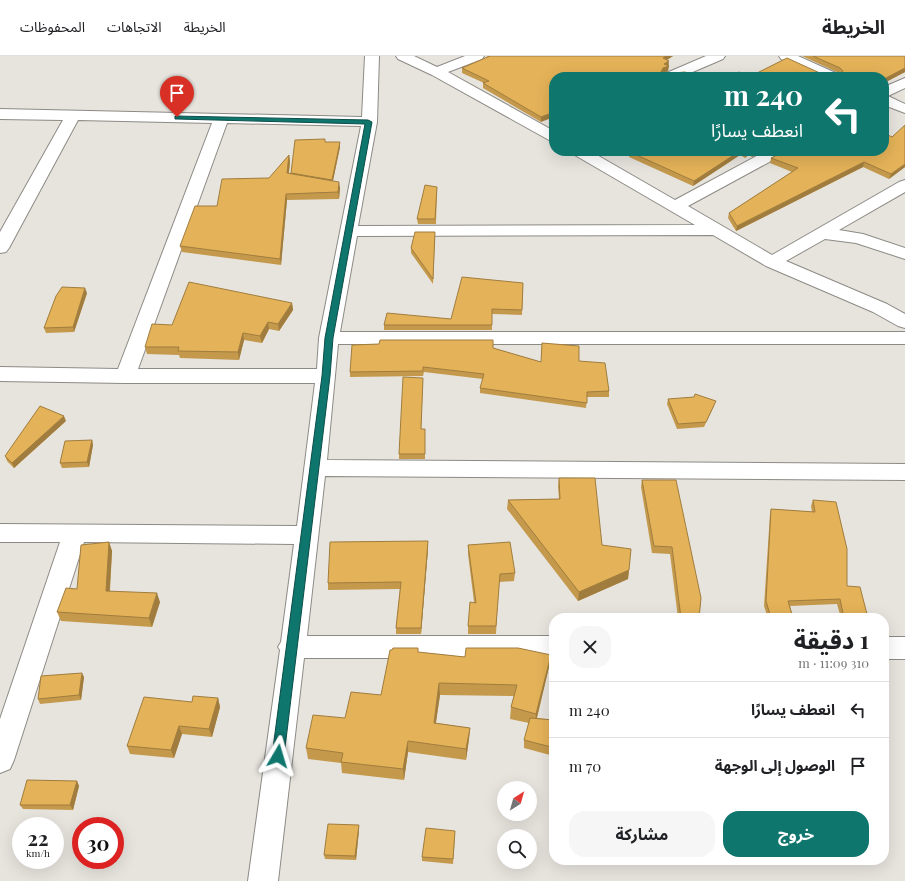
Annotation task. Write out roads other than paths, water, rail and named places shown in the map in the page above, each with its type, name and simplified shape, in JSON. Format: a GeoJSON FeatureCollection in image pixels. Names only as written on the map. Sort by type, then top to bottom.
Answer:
{"type":"FeatureCollection","features":[{"type":"Feature","properties":{"kind":"street"},"geometry":{"type":"LineString","coordinates":[[263,881],[326,376],[329,338],[368,122],[372,56]]}},
{"type":"Feature","properties":{"kind":"street"},"geometry":{"type":"LineString","coordinates":[[403,56],[437,72],[549,131]]}},
{"type":"Feature","properties":{"kind":"street"},"geometry":{"type":"LineString","coordinates":[[437,72],[477,56]]}},
{"type":"Feature","properties":{"kind":"street"},"geometry":{"type":"LineString","coordinates":[[681,72],[718,56]]}},
{"type":"Feature","properties":{"kind":"street"},"geometry":{"type":"LineString","coordinates":[[786,56],[822,72]]}},
{"type":"Feature","properties":{"kind":"street"},"geometry":{"type":"LineString","coordinates":[[889,90],[905,82]]}},
{"type":"Feature","properties":{"kind":"street"},"geometry":{"type":"LineString","coordinates":[[889,102],[905,109]]}},
{"type":"Feature","properties":{"kind":"street"},"geometry":{"type":"LineString","coordinates":[[0,114],[368,122]]}},
{"type":"Feature","properties":{"kind":"street"},"geometry":{"type":"LineString","coordinates":[[0,248],[73,115]]}},
{"type":"Feature","properties":{"kind":"street"},"geometry":{"type":"LineString","coordinates":[[125,376],[221,119]]}},
{"type":"Feature","properties":{"kind":"street"},"geometry":{"type":"LineString","coordinates":[[588,156],[772,262],[880,308],[905,322]]}},
{"type":"Feature","properties":{"kind":"street"},"geometry":{"type":"LineString","coordinates":[[676,206],[769,156]]}},
{"type":"Feature","properties":{"kind":"street"},"geometry":{"type":"LineString","coordinates":[[772,262],[905,185]]}},
{"type":"Feature","properties":{"kind":"street"},"geometry":{"type":"LineString","coordinates":[[348,231],[717,230]]}},
{"type":"Feature","properties":{"kind":"street"},"geometry":{"type":"LineString","coordinates":[[822,233],[857,238],[905,254]]}},
{"type":"Feature","properties":{"kind":"street"},"geometry":{"type":"LineString","coordinates":[[329,338],[905,338]]}},
{"type":"Feature","properties":{"kind":"street"},"geometry":{"type":"LineString","coordinates":[[0,374],[125,376],[326,376]]}},
{"type":"Feature","properties":{"kind":"street"},"geometry":{"type":"LineString","coordinates":[[314,468],[905,472]]}},
{"type":"Feature","properties":{"kind":"street"},"geometry":{"type":"LineString","coordinates":[[0,533],[306,535]]}},
{"type":"Feature","properties":{"kind":"street"},"geometry":{"type":"LineString","coordinates":[[0,760],[75,533]]}},
{"type":"Feature","properties":{"kind":"street"},"geometry":{"type":"LineString","coordinates":[[291,647],[549,647]]}},
{"type":"Feature","properties":{"kind":"street"},"geometry":{"type":"LineString","coordinates":[[889,648],[905,648]]}}]}
